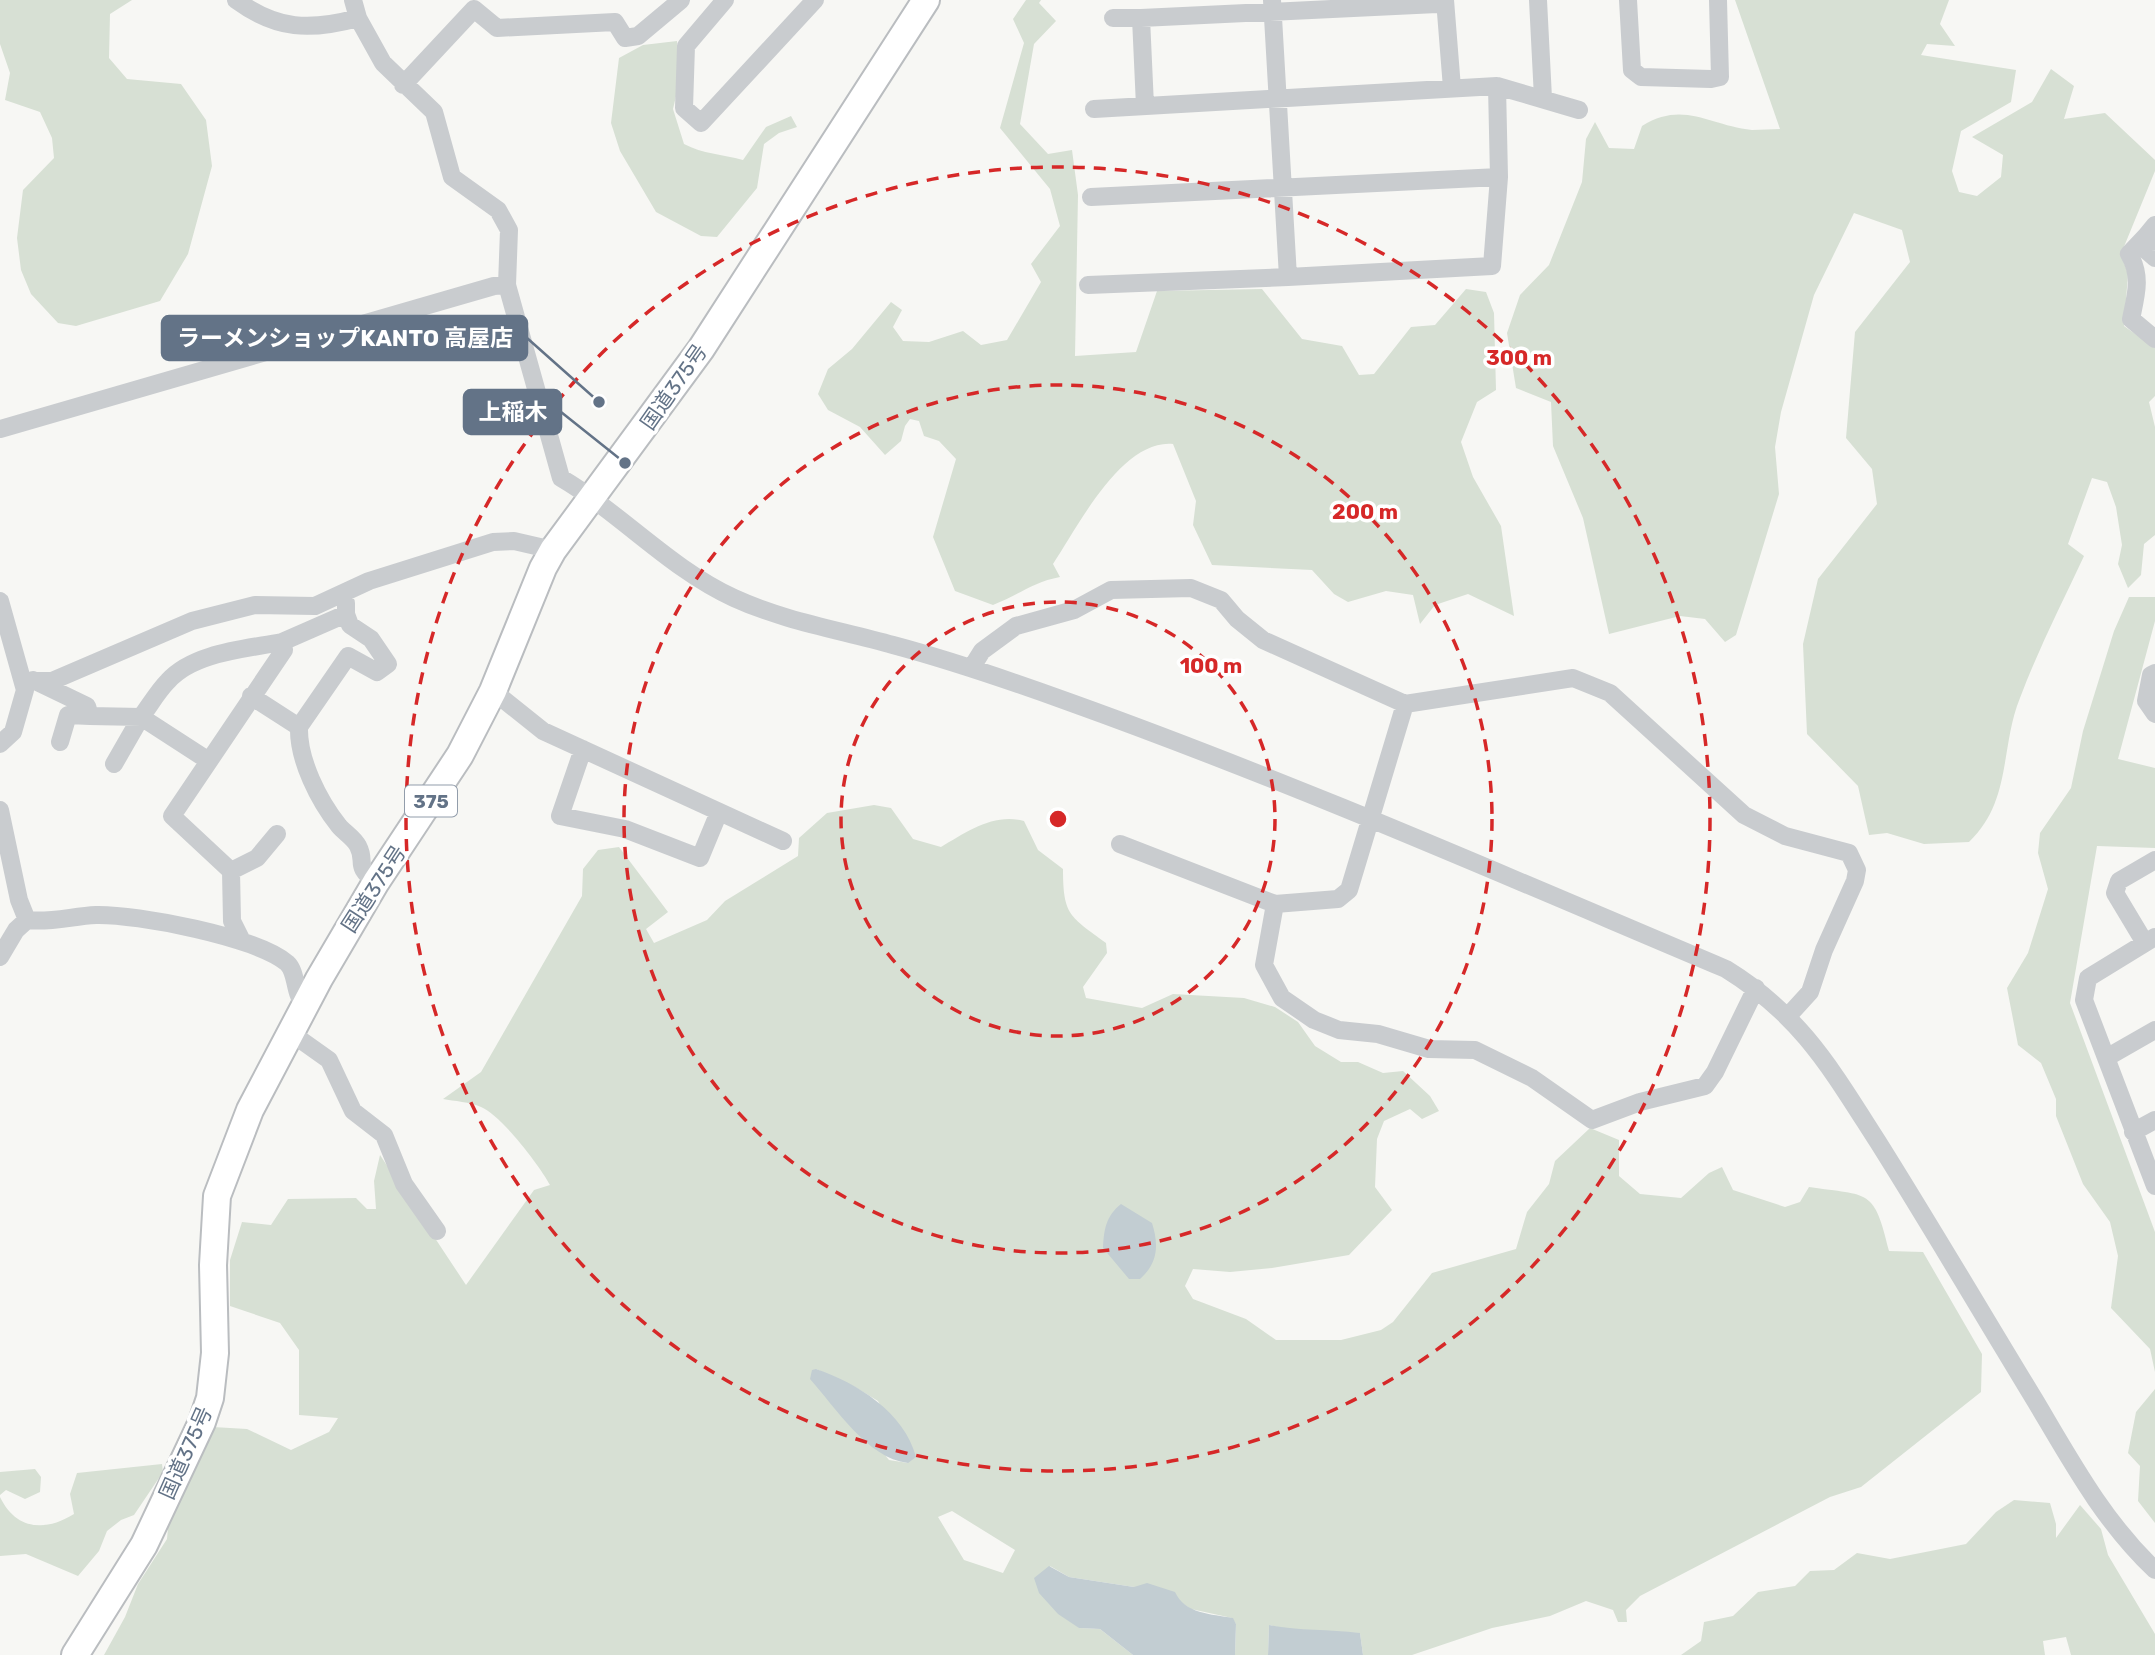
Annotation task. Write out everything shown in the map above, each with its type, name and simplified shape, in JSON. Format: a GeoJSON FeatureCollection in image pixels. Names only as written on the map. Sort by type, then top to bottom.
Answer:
{"type":"FeatureCollection","features":[{"type":"Feature","properties":{"kind":"highway","name":"国道375号"},"geometry":{"type":"LineString","coordinates":[[75,1655],[144,1545],[202,1422],[210,1398],[215,1353],[213,1265],[217,1196],[250,1110],[376,882],[460,755],[493,691],[543,568],[553,550],[709,338],[926,0]]}},
{"type":"Feature","properties":{"kind":"street"},"geometry":{"type":"LineString","coordinates":[[236,0],[275,23],[338,23],[358,18]]}},
{"type":"Feature","properties":{"kind":"street"},"geometry":{"type":"LineString","coordinates":[[353,0],[358,18],[383,63],[434,112],[452,177],[498,210],[509,230],[508,285],[561,478],[591,495],[668,558],[733,597],[782,616],[972,667],[1166,737],[1370,818],[1726,969],[1756,988],[1789,1015],[1827,1063],[1910,1193],[2094,1498],[2131,1546],[2155,1570]]}},
{"type":"Feature","properties":{"kind":"street"},"geometry":{"type":"LineString","coordinates":[[403,85],[474,9],[497,28],[615,22],[625,38],[638,36],[681,0]]}},
{"type":"Feature","properties":{"kind":"street"},"geometry":{"type":"LineString","coordinates":[[725,0],[685,46],[684,108],[701,123],[815,0]]}},
{"type":"Feature","properties":{"kind":"street"},"geometry":{"type":"LineString","coordinates":[[1113,18],[1141,18],[1272,6],[1437,4],[1444,0],[1452,88]]}},
{"type":"Feature","properties":{"kind":"street"},"geometry":{"type":"LineString","coordinates":[[1538,0],[1543,98]]}},
{"type":"Feature","properties":{"kind":"street"},"geometry":{"type":"LineString","coordinates":[[1628,0],[1632,70],[1641,77],[1711,79],[1720,76],[1717,0]]}},
{"type":"Feature","properties":{"kind":"street"},"geometry":{"type":"LineString","coordinates":[[1272,6],[1288,276]]}},
{"type":"Feature","properties":{"kind":"street"},"geometry":{"type":"LineString","coordinates":[[1141,18],[1145,106]]}},
{"type":"Feature","properties":{"kind":"street"},"geometry":{"type":"LineString","coordinates":[[1088,285],[1492,266],[1499,177],[1497,86]]}},
{"type":"Feature","properties":{"kind":"street"},"geometry":{"type":"LineString","coordinates":[[1094,109],[1497,86],[1579,110]]}},
{"type":"Feature","properties":{"kind":"street"},"geometry":{"type":"LineString","coordinates":[[1091,197],[1499,177]]}},
{"type":"Feature","properties":{"kind":"street"},"geometry":{"type":"LineString","coordinates":[[2151,230],[2147,251],[2155,258]]}},
{"type":"Feature","properties":{"kind":"street"},"geometry":{"type":"LineString","coordinates":[[2151,230],[2129,254],[2137,267],[2138,287],[2131,319],[2155,339]]}},
{"type":"Feature","properties":{"kind":"street"},"geometry":{"type":"LineString","coordinates":[[0,429],[494,286],[508,285]]}},
{"type":"Feature","properties":{"kind":"street"},"geometry":{"type":"LineString","coordinates":[[28,679],[52,681],[192,621],[255,605],[315,606],[345,590],[493,542],[514,541],[553,550]]}},
{"type":"Feature","properties":{"kind":"street"},"geometry":{"type":"LineString","coordinates":[[972,667],[982,651],[1016,626],[1074,610],[1111,590],[1191,588],[1204,590],[1221,600],[1237,620],[1263,640],[1405,704],[1544,681],[1573,678],[1589,682],[1610,693],[1753,821],[1785,836],[1849,853],[1857,870],[1855,881],[1824,950],[1810,992],[1789,1015]]}},
{"type":"Feature","properties":{"kind":"street"},"geometry":{"type":"LineString","coordinates":[[345,590],[346,614],[350,625],[371,639],[388,664],[377,672],[348,656],[299,727],[299,739],[315,785],[340,827],[359,847],[360,864],[365,873],[376,882]]}},
{"type":"Feature","properties":{"kind":"street"},"geometry":{"type":"LineString","coordinates":[[0,601],[28,679],[13,733],[0,744]]}},
{"type":"Feature","properties":{"kind":"street"},"geometry":{"type":"LineString","coordinates":[[114,764],[141,717],[168,680],[183,668],[215,656],[282,642],[346,614]]}},
{"type":"Feature","properties":{"kind":"street"},"geometry":{"type":"LineString","coordinates":[[242,941],[232,921],[231,871],[172,816],[251,696],[285,650],[282,642]]}},
{"type":"Feature","properties":{"kind":"street"},"geometry":{"type":"LineString","coordinates":[[2155,673],[2151,675],[2146,701],[2155,713]]}},
{"type":"Feature","properties":{"kind":"street"},"geometry":{"type":"LineString","coordinates":[[28,679],[87,706],[90,716]]}},
{"type":"Feature","properties":{"kind":"street"},"geometry":{"type":"LineString","coordinates":[[493,691],[543,730],[783,841]]}},
{"type":"Feature","properties":{"kind":"street"},"geometry":{"type":"LineString","coordinates":[[251,696],[299,727]]}},
{"type":"Feature","properties":{"kind":"street"},"geometry":{"type":"LineString","coordinates":[[1119,844],[1275,904],[1343,897],[1349,890],[1405,704]]}},
{"type":"Feature","properties":{"kind":"street"},"geometry":{"type":"LineString","coordinates":[[60,742],[68,715],[141,717],[209,761]]}},
{"type":"Feature","properties":{"kind":"street"},"geometry":{"type":"LineString","coordinates":[[583,749],[560,816],[625,829],[699,858],[719,811]]}},
{"type":"Feature","properties":{"kind":"street"},"geometry":{"type":"LineString","coordinates":[[0,810],[19,900],[27,920]]}},
{"type":"Feature","properties":{"kind":"street"},"geometry":{"type":"LineString","coordinates":[[231,871],[257,858],[277,834]]}},
{"type":"Feature","properties":{"kind":"street"},"geometry":{"type":"LineString","coordinates":[[2155,860],[2119,881],[2115,893],[2150,940],[2088,978],[2084,1000],[2155,1186]]}},
{"type":"Feature","properties":{"kind":"street"},"geometry":{"type":"LineString","coordinates":[[1275,904],[1264,965],[1282,998],[1314,1020],[1339,1030],[1378,1034],[1429,1049],[1475,1050],[1532,1078],[1592,1120],[1640,1102],[1705,1086],[1715,1072],[1756,988]]}},
{"type":"Feature","properties":{"kind":"street"},"geometry":{"type":"LineString","coordinates":[[0,957],[16,930],[27,920],[97,915],[134,918],[242,941],[274,953],[290,966],[300,1001],[306,1006]]}},
{"type":"Feature","properties":{"kind":"street"},"geometry":{"type":"LineString","coordinates":[[2106,1058],[2155,1030]]}},
{"type":"Feature","properties":{"kind":"street"},"geometry":{"type":"LineString","coordinates":[[292,1033],[329,1060],[353,1111],[384,1135],[404,1184],[437,1231]]}},
{"type":"Feature","properties":{"kind":"street"},"geometry":{"type":"LineString","coordinates":[[2133,1132],[2155,1120]]}},
{"type":"Feature","properties":{"kind":"shaded area"},"geometry":{"type":"Polygon","coordinates":[[[0,0],[132,0],[110,14],[109,58],[127,79],[181,84],[206,120],[212,166],[188,254],[160,301],[76,326],[58,323],[31,294],[21,270],[17,238],[23,190],[54,158],[52,138],[40,112],[5,100],[10,73],[0,44],[0,0]]]}},
{"type":"Feature","properties":{"kind":"shaded area"},"geometry":{"type":"Polygon","coordinates":[[[1026,0],[1041,0],[1039,3],[1056,21],[1034,44],[1020,124],[1048,154],[1072,150],[1078,195],[1075,356],[1136,352],[1157,291],[1262,289],[1302,339],[1342,346],[1359,375],[1374,374],[1411,327],[1435,325],[1466,289],[1486,292],[1494,313],[1496,390],[1477,402],[1461,442],[1473,477],[1501,526],[1514,616],[1468,594],[1435,605],[1420,624],[1413,595],[1386,591],[1348,602],[1334,594],[1312,570],[1212,565],[1193,525],[1196,501],[1173,444],[1154,446],[1136,455],[1103,488],[1053,564],[1060,577],[1034,585],[993,605],[955,591],[933,537],[956,459],[939,441],[924,436],[919,421],[910,419],[901,441],[885,455],[860,427],[828,410],[818,394],[828,369],[852,349],[891,302],[902,310],[893,327],[903,341],[929,342],[963,331],[981,345],[1007,340],[1041,282],[1031,264],[1060,226],[1050,189],[1000,128],[1024,43],[1013,19],[1026,0]]]}},
{"type":"Feature","properties":{"kind":"shaded area"},"geometry":{"type":"Polygon","coordinates":[[[1735,0],[1949,0],[1940,24],[1955,46],[1927,44],[1921,55],[2016,70],[2011,102],[1961,131],[1952,171],[1959,192],[1977,196],[2001,177],[2003,155],[1972,137],[2032,102],[2051,69],[2074,86],[2064,119],[2105,113],[2155,160],[2155,171],[2121,254],[2128,274],[2124,326],[2155,348],[2155,396],[2149,402],[2155,427],[2155,535],[2144,544],[2141,575],[2128,588],[2118,564],[2122,545],[2116,507],[2107,482],[2092,478],[2068,544],[2084,556],[2042,644],[2020,698],[1999,791],[1992,809],[1983,826],[1969,842],[1924,844],[1887,833],[1869,835],[1858,786],[1807,734],[1803,644],[1818,579],[1877,504],[1872,469],[1846,438],[1855,332],[1910,262],[1902,230],[1854,213],[1814,295],[1781,412],[1775,447],[1779,494],[1736,635],[1725,642],[1705,619],[1680,616],[1609,634],[1583,518],[1553,446],[1551,402],[1516,388],[1507,333],[1520,295],[1549,265],[1582,182],[1586,139],[1595,122],[1609,148],[1634,149],[1642,126],[1671,115],[1697,117],[1752,130],[1780,129],[1735,0]]]}},
{"type":"Feature","properties":{"kind":"shaded area"},"geometry":{"type":"Polygon","coordinates":[[[677,41],[677,92],[673,109],[684,144],[705,152],[743,160],[766,127],[791,116],[797,127],[779,133],[764,144],[757,188],[717,237],[701,236],[656,212],[620,151],[611,123],[619,58],[643,45],[677,41]]]}},
{"type":"Feature","properties":{"kind":"shaded area"},"geometry":{"type":"Polygon","coordinates":[[[2129,597],[2155,597],[2155,621],[2118,759],[2155,768],[2155,848],[2097,846],[2070,1003],[2155,1232],[2155,1372],[2150,1349],[2111,1308],[2118,1256],[2110,1222],[2083,1184],[2056,1116],[2056,1099],[2041,1063],[2018,1045],[2007,988],[2028,953],[2048,889],[2038,853],[2040,833],[2071,788],[2083,731],[2114,631],[2129,597]]]}},
{"type":"Feature","properties":{"kind":"shaded area"},"geometry":{"type":"Polygon","coordinates":[[[874,805],[891,808],[913,839],[941,847],[981,825],[1002,820],[1024,821],[1038,850],[1063,869],[1065,897],[1071,914],[1106,943],[1107,953],[1083,987],[1086,998],[1142,1008],[1173,994],[1244,998],[1275,1007],[1298,1022],[1315,1046],[1341,1062],[1358,1062],[1383,1073],[1403,1071],[1430,1096],[1439,1111],[1422,1119],[1410,1109],[1384,1121],[1377,1139],[1375,1187],[1392,1210],[1349,1255],[1230,1272],[1193,1269],[1185,1286],[1193,1299],[1246,1319],[1276,1340],[1341,1340],[1381,1330],[1393,1322],[1432,1273],[1516,1249],[1527,1212],[1549,1184],[1555,1161],[1590,1128],[1619,1140],[1619,1176],[1640,1194],[1681,1198],[1709,1173],[1722,1167],[1733,1190],[1785,1207],[1800,1202],[1809,1187],[1845,1192],[1866,1199],[1879,1216],[1889,1251],[1923,1252],[1982,1354],[1981,1392],[1861,1487],[1830,1497],[1640,1596],[1626,1610],[1627,1622],[1618,1622],[1613,1610],[1586,1601],[1550,1616],[1492,1628],[1412,1655],[1363,1655],[1360,1633],[1300,1632],[1269,1625],[1268,1655],[1235,1655],[1236,1624],[1232,1618],[1191,1609],[1179,1601],[1134,1587],[1069,1577],[1050,1566],[1079,1628],[1100,1629],[1133,1655],[104,1655],[125,1617],[138,1584],[167,1539],[169,1517],[213,1427],[247,1429],[291,1450],[329,1432],[338,1418],[299,1415],[299,1350],[280,1323],[230,1306],[230,1260],[242,1222],[271,1225],[288,1199],[356,1198],[367,1209],[376,1209],[374,1181],[380,1155],[466,1285],[534,1190],[550,1185],[538,1166],[499,1120],[481,1107],[443,1099],[481,1072],[582,896],[583,869],[598,850],[619,847],[668,912],[646,929],[654,943],[707,920],[725,901],[798,856],[799,838],[827,813],[874,805]],[[816,1369],[889,1460],[908,1463],[878,1401],[816,1369]],[[952,1511],[938,1517],[964,1560],[1003,1573],[1015,1550],[952,1511]]]}},
{"type":"Feature","properties":{"kind":"shaded area"},"geometry":{"type":"Polygon","coordinates":[[[1121,1204],[1152,1223],[1156,1246],[1154,1260],[1140,1279],[1129,1279],[1103,1248],[1107,1223],[1121,1204]]]}},
{"type":"Feature","properties":{"kind":"shaded area"},"geometry":{"type":"Polygon","coordinates":[[[816,1369],[847,1382],[877,1401],[901,1426],[916,1457],[908,1463],[893,1459],[866,1442],[810,1379],[812,1370],[816,1369]]]}},
{"type":"Feature","properties":{"kind":"shaded area"},"geometry":{"type":"Polygon","coordinates":[[[2155,1389],[2155,1523],[2138,1501],[2140,1466],[2128,1453],[2136,1412],[2155,1389]]]}},
{"type":"Feature","properties":{"kind":"shaded area"},"geometry":{"type":"Polygon","coordinates":[[[162,1464],[163,1472],[134,1515],[121,1520],[107,1531],[99,1551],[78,1576],[26,1554],[0,1556],[0,1497],[14,1516],[23,1522],[32,1525],[52,1524],[74,1514],[70,1494],[77,1473],[162,1464]]]}},
{"type":"Feature","properties":{"kind":"shaded area"},"geometry":{"type":"Polygon","coordinates":[[[35,1469],[41,1477],[40,1492],[25,1499],[6,1490],[0,1495],[0,1472],[35,1469]]]}},
{"type":"Feature","properties":{"kind":"shaded area"},"geometry":{"type":"Polygon","coordinates":[[[2014,1500],[2050,1503],[2056,1524],[2056,1538],[2080,1505],[2101,1529],[2108,1555],[2155,1634],[2155,1655],[2071,1655],[2066,1637],[2043,1641],[2045,1655],[1681,1655],[1701,1641],[1704,1622],[1733,1616],[1758,1592],[1795,1586],[1810,1571],[1834,1570],[1857,1553],[1890,1559],[1966,1544],[1996,1512],[2014,1500]]]}},
{"type":"Feature","properties":{"kind":"shaded area"},"geometry":{"type":"Polygon","coordinates":[[[1049,1566],[1069,1577],[1134,1587],[1147,1583],[1175,1592],[1185,1605],[1192,1609],[1233,1618],[1236,1624],[1235,1655],[1133,1655],[1100,1629],[1079,1628],[1058,1614],[1039,1593],[1034,1578],[1049,1566]]]}},
{"type":"Feature","properties":{"kind":"shaded area"},"geometry":{"type":"Polygon","coordinates":[[[1269,1625],[1360,1633],[1363,1655],[1268,1655],[1269,1625]]]}},
{"type":"Feature","properties":{"kind":"place","name":"ラーメンショップKANTO 高屋店"},"geometry":{"type":"Point","coordinates":[599,402]}},
{"type":"Feature","properties":{"kind":"place","name":"上稲木"},"geometry":{"type":"Point","coordinates":[625,463]}}]}
